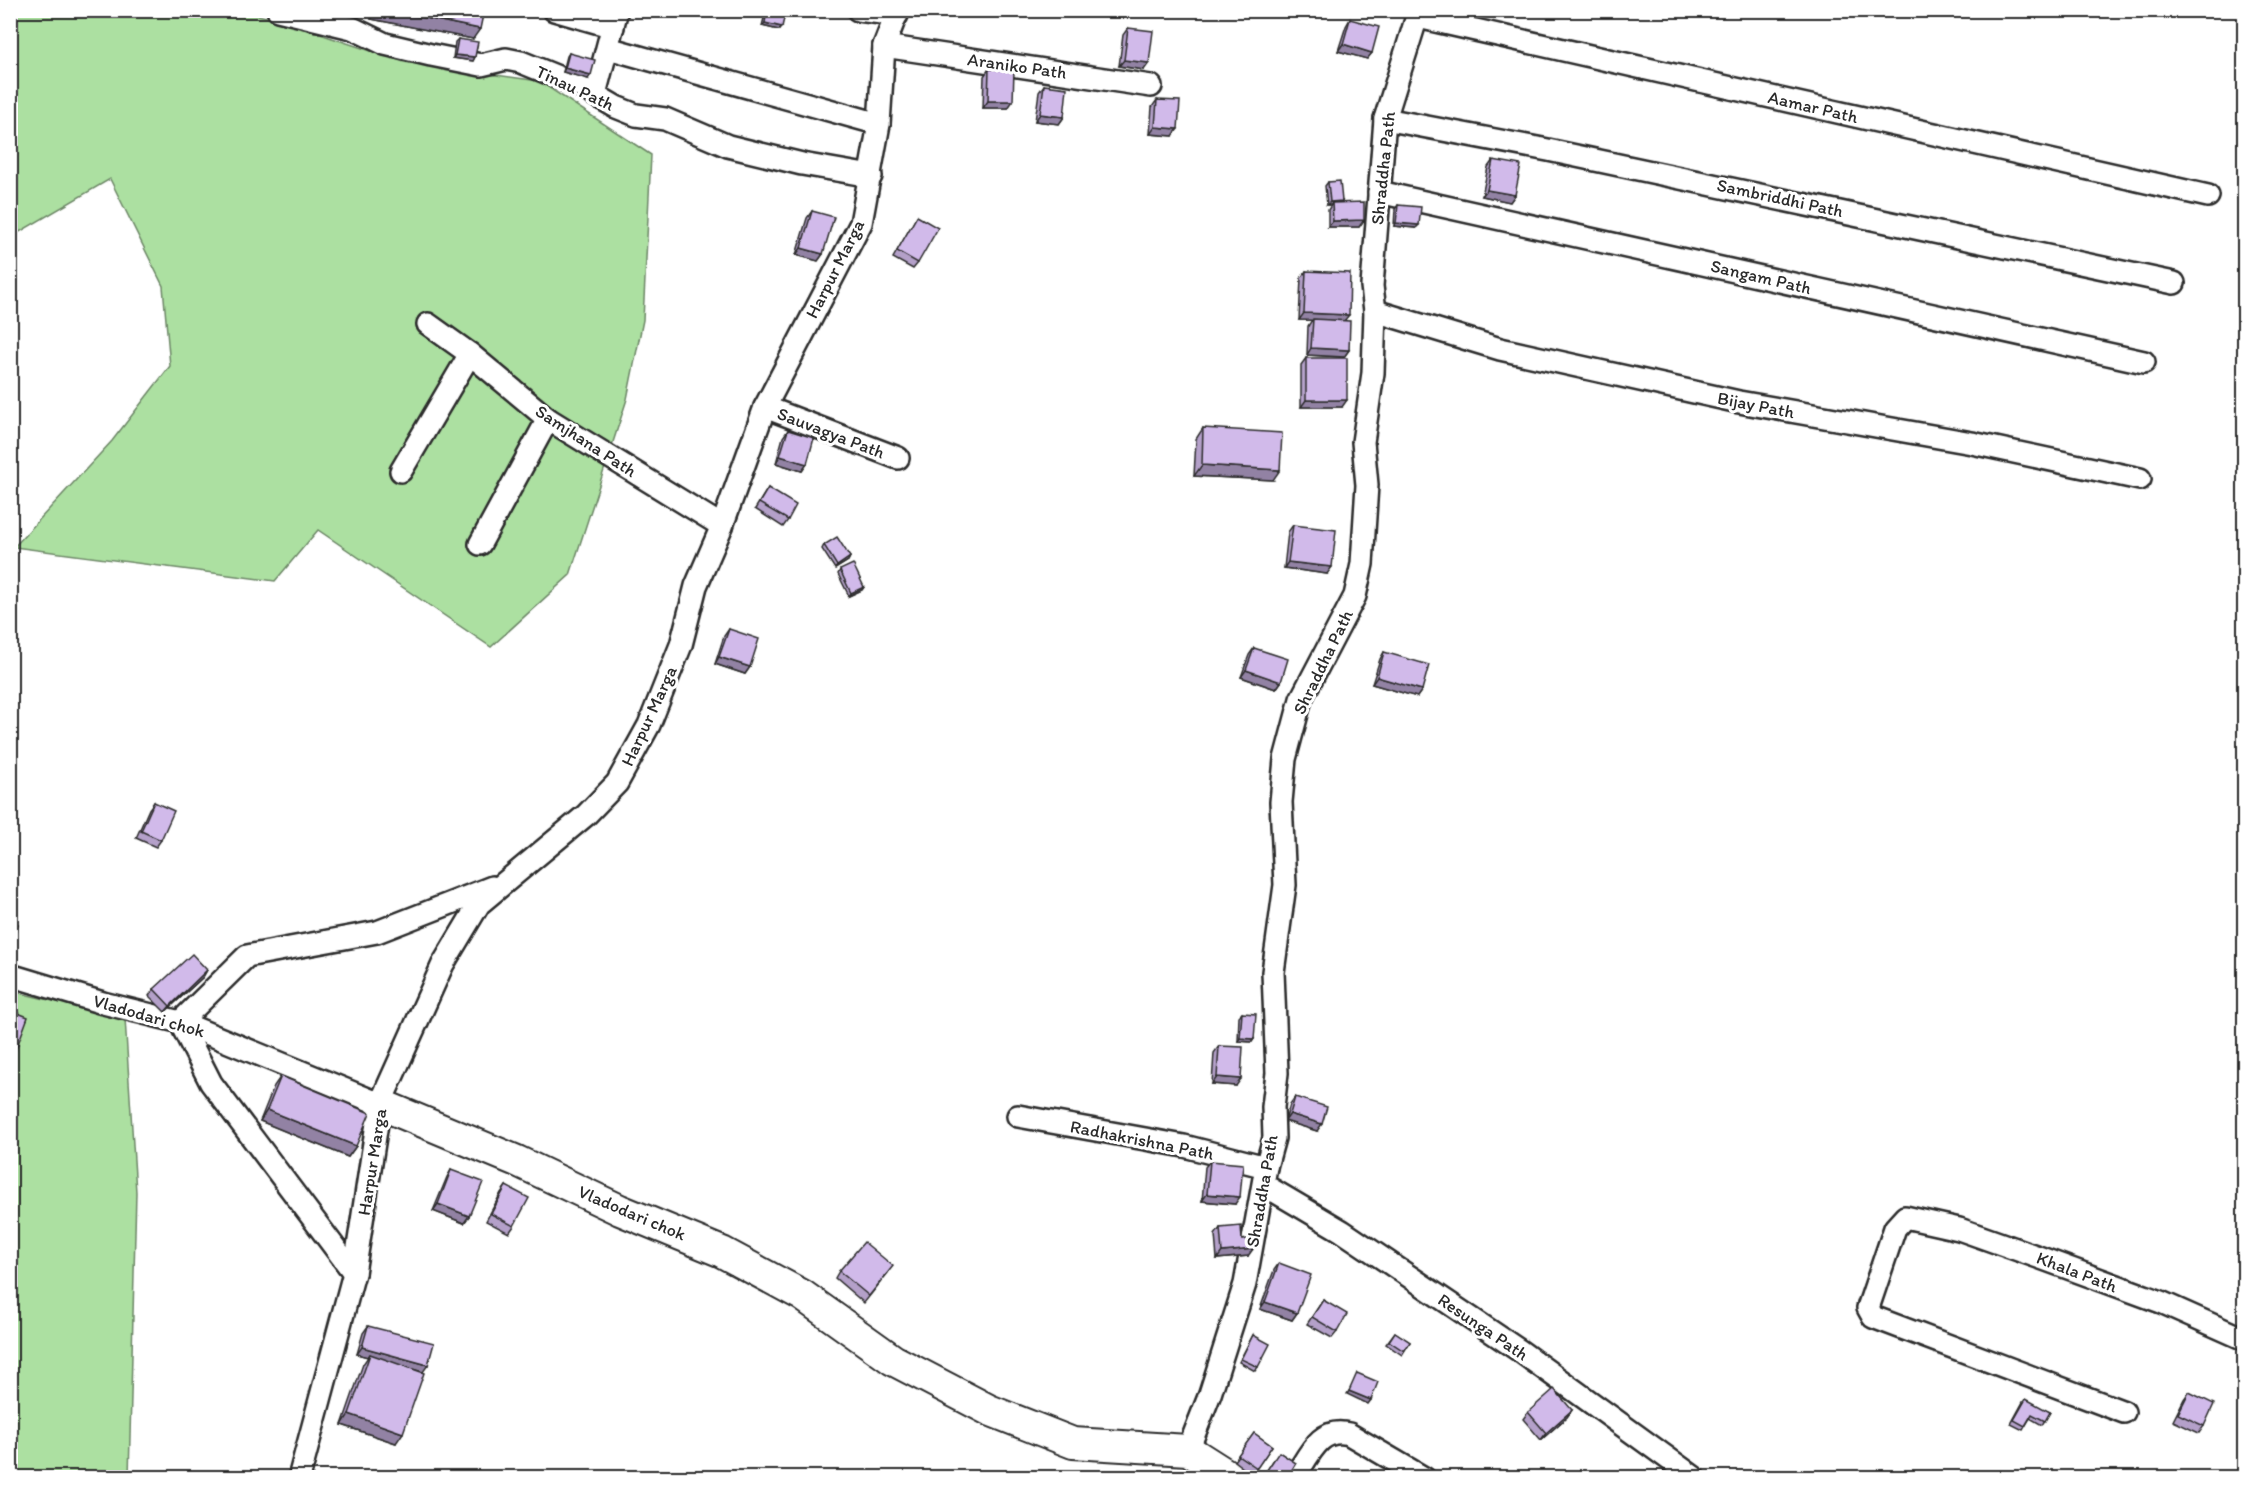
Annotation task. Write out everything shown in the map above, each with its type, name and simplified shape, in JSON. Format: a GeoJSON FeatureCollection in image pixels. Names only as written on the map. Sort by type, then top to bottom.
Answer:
{"type":"FeatureCollection","features":[{"type":"Feature","properties":{"kind":"street","name":"Tinau Path"},"geometry":{"type":"LineString","coordinates":[[278,10],[352,28],[385,44],[431,55],[481,65],[506,59],[521,62],[595,94],[616,107],[636,115],[665,119],[728,146],[802,164],[871,176]]}},
{"type":"Feature","properties":{"kind":"street"},"geometry":{"type":"LineString","coordinates":[[554,10],[615,19],[595,94]]}},
{"type":"Feature","properties":{"kind":"street"},"geometry":{"type":"LineString","coordinates":[[858,10],[897,13]]}},
{"type":"Feature","properties":{"kind":"street","name":"Harpur Marga"},"geometry":{"type":"LineString","coordinates":[[299,1478],[354,1273],[380,1104],[442,964],[479,903],[586,815],[617,783],[649,725],[681,645],[696,586],[722,526],[765,407],[861,223],[879,124],[884,46],[897,13]]}},
{"type":"Feature","properties":{"kind":"street","name":"Shraddha Path"},"geometry":{"type":"LineString","coordinates":[[1188,1450],[1210,1394],[1245,1284],[1274,1138],[1273,1107],[1277,1073],[1273,972],[1285,885],[1281,802],[1285,759],[1301,699],[1355,596],[1362,564],[1367,485],[1363,442],[1373,373],[1375,311],[1372,286],[1385,119],[1418,14]]}},
{"type":"Feature","properties":{"kind":"street","name":"Aamar Path"},"geometry":{"type":"LineString","coordinates":[[1418,14],[2208,196]]}},
{"type":"Feature","properties":{"kind":"street","name":"Araniko Path"},"geometry":{"type":"LineString","coordinates":[[884,46],[1151,86]]}},
{"type":"Feature","properties":{"kind":"street"},"geometry":{"type":"LineString","coordinates":[[608,48],[879,124]]}},
{"type":"Feature","properties":{"kind":"street","name":"Sambriddhi Path"},"geometry":{"type":"LineString","coordinates":[[1385,119],[1548,150],[1941,232],[2174,284]]}},
{"type":"Feature","properties":{"kind":"street","name":"Sangam Path"},"geometry":{"type":"LineString","coordinates":[[1379,192],[2144,362]]}},
{"type":"Feature","properties":{"kind":"street","name":"Bijay Path"},"geometry":{"type":"LineString","coordinates":[[1375,311],[1500,349],[1738,402],[1971,443],[2140,479]]}},
{"type":"Feature","properties":{"kind":"street","name":"Samjhana Path"},"geometry":{"type":"LineString","coordinates":[[428,324],[470,354],[548,419],[722,526]]}},
{"type":"Feature","properties":{"kind":"street"},"geometry":{"type":"LineString","coordinates":[[401,471],[470,354]]}},
{"type":"Feature","properties":{"kind":"street","name":"Sauvagya Path"},"geometry":{"type":"LineString","coordinates":[[765,407],[898,458]]}},
{"type":"Feature","properties":{"kind":"street"},"geometry":{"type":"LineString","coordinates":[[480,544],[548,419]]}},
{"type":"Feature","properties":{"kind":"street"},"geometry":{"type":"LineString","coordinates":[[354,1273],[211,1083],[180,1022],[248,956],[377,932],[504,883]]}},
{"type":"Feature","properties":{"kind":"street","name":"Vladodari chok"},"geometry":{"type":"LineString","coordinates":[[10,975],[180,1022],[517,1161],[620,1210],[723,1252],[802,1295],[893,1360],[989,1410],[1072,1443],[1188,1450],[1232,1478]]}},
{"type":"Feature","properties":{"kind":"street","name":"Radhakrishna Path"},"geometry":{"type":"LineString","coordinates":[[1018,1116],[1184,1146],[1265,1176]]}},
{"type":"Feature","properties":{"kind":"street","name":"Resunga Path"},"geometry":{"type":"LineString","coordinates":[[1265,1176],[1520,1351],[1695,1478]]}},
{"type":"Feature","properties":{"kind":"street","name":"Khala Path"},"geometry":{"type":"LineString","coordinates":[[2124,1412],[1873,1317],[1868,1308],[1877,1273],[1895,1227],[1905,1217],[1959,1229],[2161,1302],[2244,1339]]}},
{"type":"Feature","properties":{"kind":"street"},"geometry":{"type":"LineString","coordinates":[[1294,1478],[1318,1442],[1326,1434],[1339,1431],[1350,1434],[1424,1478]]}},
{"type":"Feature","properties":{"kind":"green space"},"geometry":{"type":"Polygon","coordinates":[[[10,11],[240,11],[275,19],[404,62],[539,81],[651,155],[643,320],[627,399],[570,575],[491,647],[318,530],[275,581],[14,547],[112,441],[170,366],[163,286],[110,179],[11,237],[10,11]]]}},
{"type":"Feature","properties":{"kind":"green space"},"geometry":{"type":"Polygon","coordinates":[[[11,991],[125,1018],[136,1192],[129,1477],[11,1478],[11,991]]]}},
{"type":"Feature","properties":{"kind":"building"},"geometry":{"type":"Polygon","coordinates":[[[387,10],[484,10],[480,29],[387,10]]]}},
{"type":"Feature","properties":{"kind":"building"},"geometry":{"type":"Polygon","coordinates":[[[767,10],[786,10],[782,27],[765,23],[767,10]]]}},
{"type":"Feature","properties":{"kind":"building"},"geometry":{"type":"Polygon","coordinates":[[[1350,19],[1379,27],[1372,53],[1343,44],[1350,19]]]}},
{"type":"Feature","properties":{"kind":"building"},"geometry":{"type":"Polygon","coordinates":[[[1128,28],[1153,31],[1149,63],[1124,60],[1128,28]]]}},
{"type":"Feature","properties":{"kind":"building"},"geometry":{"type":"Polygon","coordinates":[[[458,39],[478,42],[475,57],[455,55],[458,39]]]}},
{"type":"Feature","properties":{"kind":"building"},"geometry":{"type":"Polygon","coordinates":[[[569,53],[595,60],[591,75],[565,68],[569,53]]]}},
{"type":"Feature","properties":{"kind":"building"},"geometry":{"type":"Polygon","coordinates":[[[989,69],[1014,70],[1013,101],[988,101],[989,69]]]}},
{"type":"Feature","properties":{"kind":"building"},"geometry":{"type":"Polygon","coordinates":[[[1044,85],[1067,88],[1064,117],[1040,114],[1044,85]]]}},
{"type":"Feature","properties":{"kind":"building"},"geometry":{"type":"Polygon","coordinates":[[[1157,100],[1180,101],[1178,129],[1155,127],[1157,100]]]}},
{"type":"Feature","properties":{"kind":"building"},"geometry":{"type":"Polygon","coordinates":[[[1493,160],[1521,165],[1515,195],[1487,190],[1493,160]]]}},
{"type":"Feature","properties":{"kind":"building"},"geometry":{"type":"Polygon","coordinates":[[[1340,181],[1342,201],[1330,202],[1328,182],[1340,181]]]}},
{"type":"Feature","properties":{"kind":"building"},"geometry":{"type":"Polygon","coordinates":[[[1364,202],[1364,220],[1333,221],[1332,203],[1364,202]]]}},
{"type":"Feature","properties":{"kind":"building"},"geometry":{"type":"Polygon","coordinates":[[[1398,205],[1421,207],[1419,225],[1396,223],[1398,205]]]}},
{"type":"Feature","properties":{"kind":"building"},"geometry":{"type":"Polygon","coordinates":[[[812,211],[834,217],[823,254],[801,248],[812,211]]]}},
{"type":"Feature","properties":{"kind":"building"},"geometry":{"type":"Polygon","coordinates":[[[917,216],[938,228],[918,263],[897,251],[917,216]]]}},
{"type":"Feature","properties":{"kind":"building"},"geometry":{"type":"Polygon","coordinates":[[[1306,271],[1350,273],[1349,315],[1304,313],[1306,271]]]}},
{"type":"Feature","properties":{"kind":"building"},"geometry":{"type":"Polygon","coordinates":[[[1313,319],[1350,321],[1349,350],[1311,348],[1313,319]]]}},
{"type":"Feature","properties":{"kind":"building"},"geometry":{"type":"Polygon","coordinates":[[[1306,358],[1347,358],[1347,400],[1306,400],[1306,358]]]}},
{"type":"Feature","properties":{"kind":"building"},"geometry":{"type":"Polygon","coordinates":[[[1203,428],[1282,433],[1280,470],[1202,465],[1203,428]]]}},
{"type":"Feature","properties":{"kind":"building"},"geometry":{"type":"Polygon","coordinates":[[[788,430],[814,438],[807,464],[780,456],[788,430]]]}},
{"type":"Feature","properties":{"kind":"building"},"geometry":{"type":"Polygon","coordinates":[[[768,488],[796,505],[788,520],[759,503],[768,488]]]}},
{"type":"Feature","properties":{"kind":"building"},"geometry":{"type":"Polygon","coordinates":[[[1293,525],[1336,530],[1332,567],[1288,562],[1293,525]]]}},
{"type":"Feature","properties":{"kind":"building"},"geometry":{"type":"Polygon","coordinates":[[[837,537],[850,557],[837,566],[824,545],[837,537]]]}},
{"type":"Feature","properties":{"kind":"building"},"geometry":{"type":"Polygon","coordinates":[[[853,564],[864,587],[851,593],[840,570],[853,564]]]}},
{"type":"Feature","properties":{"kind":"building"},"geometry":{"type":"Polygon","coordinates":[[[729,629],[759,639],[750,667],[719,657],[729,629]]]}},
{"type":"Feature","properties":{"kind":"building"},"geometry":{"type":"Polygon","coordinates":[[[1254,648],[1288,659],[1281,682],[1246,670],[1254,648]]]}},
{"type":"Feature","properties":{"kind":"building"},"geometry":{"type":"Polygon","coordinates":[[[1384,652],[1429,665],[1422,690],[1377,677],[1384,652]]]}},
{"type":"Feature","properties":{"kind":"building"},"geometry":{"type":"Polygon","coordinates":[[[154,802],[174,811],[161,840],[141,831],[154,802]]]}},
{"type":"Feature","properties":{"kind":"building"},"geometry":{"type":"Polygon","coordinates":[[[10,922],[18,924],[11,947],[10,946],[10,922]]]}},
{"type":"Feature","properties":{"kind":"building"},"geometry":{"type":"Polygon","coordinates":[[[192,954],[207,970],[170,1006],[154,989],[192,954]]]}},
{"type":"Feature","properties":{"kind":"building"},"geometry":{"type":"Polygon","coordinates":[[[10,1010],[28,1017],[15,1052],[10,1050],[10,1010]]]}},
{"type":"Feature","properties":{"kind":"building"},"geometry":{"type":"Polygon","coordinates":[[[1242,1013],[1256,1014],[1254,1039],[1240,1038],[1242,1013]]]}},
{"type":"Feature","properties":{"kind":"building"},"geometry":{"type":"Polygon","coordinates":[[[1219,1046],[1243,1047],[1241,1079],[1217,1077],[1219,1046]]]}},
{"type":"Feature","properties":{"kind":"building"},"geometry":{"type":"Polygon","coordinates":[[[281,1076],[370,1113],[356,1146],[267,1110],[281,1076]]]}},
{"type":"Feature","properties":{"kind":"building"},"geometry":{"type":"Polygon","coordinates":[[[1295,1097],[1327,1107],[1322,1124],[1290,1114],[1295,1097]]]}},
{"type":"Feature","properties":{"kind":"building"},"geometry":{"type":"Polygon","coordinates":[[[1210,1161],[1243,1164],[1240,1197],[1207,1194],[1210,1161]]]}},
{"type":"Feature","properties":{"kind":"building"},"geometry":{"type":"Polygon","coordinates":[[[451,1170],[483,1182],[469,1216],[438,1204],[451,1170]]]}},
{"type":"Feature","properties":{"kind":"building"},"geometry":{"type":"Polygon","coordinates":[[[506,1186],[529,1198],[514,1226],[491,1214],[506,1186]]]}},
{"type":"Feature","properties":{"kind":"building"},"geometry":{"type":"Polygon","coordinates":[[[1241,1226],[1242,1240],[1252,1238],[1253,1249],[1222,1252],[1220,1228],[1241,1226]]]}},
{"type":"Feature","properties":{"kind":"building"},"geometry":{"type":"Polygon","coordinates":[[[864,1242],[893,1266],[869,1296],[839,1271],[864,1242]]]}},
{"type":"Feature","properties":{"kind":"building"},"geometry":{"type":"Polygon","coordinates":[[[1279,1263],[1311,1275],[1297,1313],[1265,1302],[1279,1263]]]}},
{"type":"Feature","properties":{"kind":"building"},"geometry":{"type":"Polygon","coordinates":[[[1323,1300],[1347,1314],[1337,1332],[1312,1317],[1323,1300]]]}},
{"type":"Feature","properties":{"kind":"building"},"geometry":{"type":"Polygon","coordinates":[[[368,1326],[434,1343],[428,1365],[362,1347],[368,1326]]]}},
{"type":"Feature","properties":{"kind":"building"},"geometry":{"type":"Polygon","coordinates":[[[1395,1332],[1410,1342],[1404,1351],[1389,1341],[1395,1332]]]}},
{"type":"Feature","properties":{"kind":"building"},"geometry":{"type":"Polygon","coordinates":[[[1253,1335],[1270,1344],[1258,1367],[1241,1359],[1253,1335]]]}},
{"type":"Feature","properties":{"kind":"building"},"geometry":{"type":"Polygon","coordinates":[[[370,1354],[424,1373],[403,1433],[349,1414],[370,1354]]]}},
{"type":"Feature","properties":{"kind":"building"},"geometry":{"type":"Polygon","coordinates":[[[1357,1373],[1378,1382],[1371,1400],[1349,1391],[1357,1373]]]}},
{"type":"Feature","properties":{"kind":"building"},"geometry":{"type":"Polygon","coordinates":[[[1554,1389],[1572,1410],[1546,1433],[1528,1412],[1554,1389]]]}},
{"type":"Feature","properties":{"kind":"building"},"geometry":{"type":"Polygon","coordinates":[[[2189,1392],[2214,1404],[2204,1426],[2178,1414],[2189,1392]]]}},
{"type":"Feature","properties":{"kind":"building"},"geometry":{"type":"Polygon","coordinates":[[[2026,1399],[2050,1412],[2045,1421],[2032,1414],[2025,1426],[2014,1420],[2026,1399]]]}},
{"type":"Feature","properties":{"kind":"building"},"geometry":{"type":"Polygon","coordinates":[[[1254,1433],[1272,1446],[1257,1468],[1238,1455],[1254,1433]]]}},
{"type":"Feature","properties":{"kind":"building"},"geometry":{"type":"Polygon","coordinates":[[[1279,1452],[1296,1463],[1287,1478],[1272,1478],[1265,1473],[1279,1452]]]}}]}
